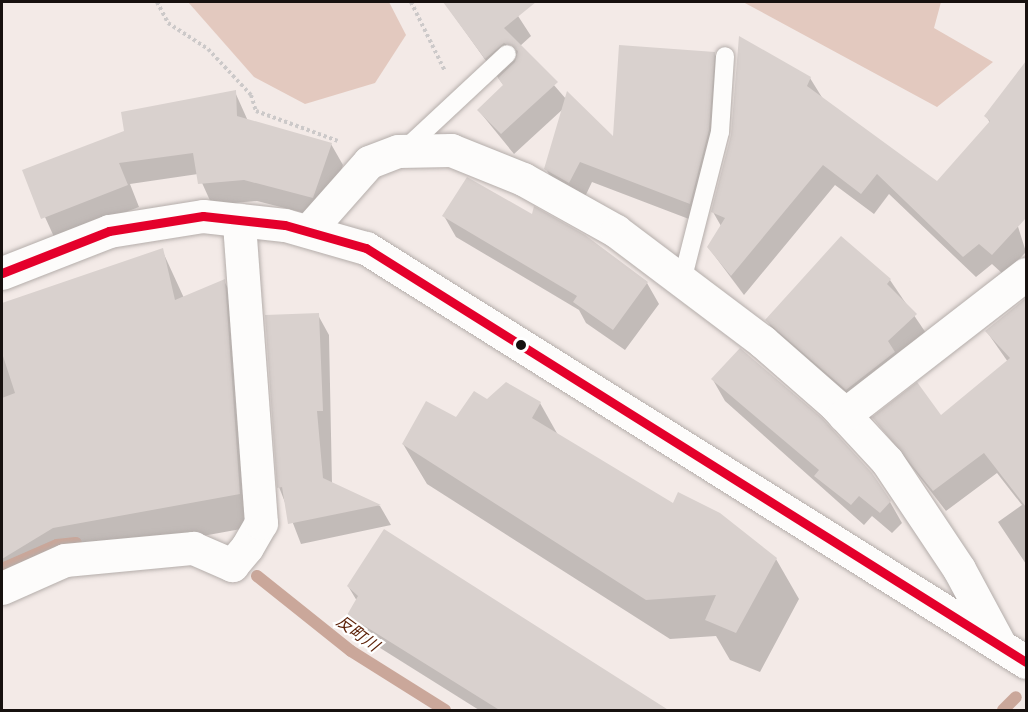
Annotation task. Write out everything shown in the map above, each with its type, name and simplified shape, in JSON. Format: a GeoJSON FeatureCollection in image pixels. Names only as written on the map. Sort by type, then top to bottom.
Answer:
{"type":"FeatureCollection","features":[{"type":"Feature","properties":{"kind":"street"},"geometry":{"type":"LineString","coordinates":[[308,231],[369,162],[393,154],[451,150],[523,179],[616,231],[762,341],[844,415],[893,471],[959,568],[1013,654]]}},
{"type":"Feature","properties":{"kind":"street"},"geometry":{"type":"LineString","coordinates":[[2,273],[109,231],[203,216],[308,231],[366,248],[1013,654]]}},
{"type":"Feature","properties":{"kind":"street"},"geometry":{"type":"LineString","coordinates":[[2,588],[66,560],[194,548],[232,565],[247,547],[261,523],[239,220]]}},
{"type":"Feature","properties":{"kind":"street"},"geometry":{"type":"LineString","coordinates":[[844,415],[1026,274]]}},
{"type":"Feature","properties":{"kind":"lane"},"geometry":{"type":"LineString","coordinates":[[393,154],[459,99],[507,54]]}},
{"type":"Feature","properties":{"kind":"lane"},"geometry":{"type":"LineString","coordinates":[[682,281],[720,132],[725,56]]}},
{"type":"Feature","properties":{"kind":"path"},"geometry":{"type":"LineString","coordinates":[[157,2],[168,23],[207,49],[251,94],[256,111],[393,154]]}},
{"type":"Feature","properties":{"kind":"path"},"geometry":{"type":"LineString","coordinates":[[411,2],[459,99]]}},
{"type":"Feature","properties":{"kind":"shaded area"},"geometry":{"type":"Polygon","coordinates":[[[188,2],[389,2],[406,35],[375,83],[305,104],[254,77],[188,2]]]}},
{"type":"Feature","properties":{"kind":"shaded area"},"geometry":{"type":"Polygon","coordinates":[[[743,2],[941,2],[934,28],[993,62],[937,107],[743,2]]]}},
{"type":"Feature","properties":{"kind":"building"},"geometry":{"type":"Polygon","coordinates":[[[443,2],[536,2],[504,28],[558,82],[501,134],[477,110],[503,85],[498,78],[515,62],[518,51],[504,43],[485,59],[443,2]]]}},
{"type":"Feature","properties":{"kind":"building"},"geometry":{"type":"Polygon","coordinates":[[[739,36],[811,77],[807,86],[937,181],[990,121],[984,116],[1026,61],[1026,218],[992,255],[979,244],[963,257],[877,174],[861,194],[823,165],[731,276],[707,247],[725,218],[711,212],[731,135],[739,36]]]}},
{"type":"Feature","properties":{"kind":"building"},"geometry":{"type":"Polygon","coordinates":[[[619,45],[715,52],[709,130],[690,204],[580,162],[569,183],[544,169],[567,91],[613,136],[619,45]]]}},
{"type":"Feature","properties":{"kind":"building"},"geometry":{"type":"Polygon","coordinates":[[[236,90],[237,116],[332,143],[313,198],[244,180],[198,184],[193,153],[119,163],[128,185],[41,219],[22,170],[124,131],[121,112],[236,90]]]}},
{"type":"Feature","properties":{"kind":"building"},"geometry":{"type":"Polygon","coordinates":[[[467,177],[532,214],[534,206],[585,235],[648,282],[613,330],[573,302],[577,296],[442,216],[467,177]]]}},
{"type":"Feature","properties":{"kind":"building"},"geometry":{"type":"Polygon","coordinates":[[[841,236],[891,279],[887,284],[917,314],[888,341],[895,352],[846,390],[765,320],[841,236]]]}},
{"type":"Feature","properties":{"kind":"building"},"geometry":{"type":"Polygon","coordinates":[[[163,248],[175,300],[225,279],[240,494],[53,528],[2,559],[2,398],[15,393],[2,353],[2,303],[163,248]]]}},
{"type":"Feature","properties":{"kind":"building"},"geometry":{"type":"Polygon","coordinates":[[[1026,298],[1026,507],[984,453],[933,491],[872,417],[917,382],[941,415],[1010,358],[985,331],[1026,298]]]}},
{"type":"Feature","properties":{"kind":"building"},"geometry":{"type":"Polygon","coordinates":[[[319,313],[323,411],[317,411],[323,478],[381,505],[288,524],[282,487],[277,488],[265,315],[319,313]]]}},
{"type":"Feature","properties":{"kind":"building"},"geometry":{"type":"Polygon","coordinates":[[[740,348],[822,418],[872,473],[891,501],[880,513],[859,496],[851,505],[814,476],[819,470],[711,379],[740,348]]]}},
{"type":"Feature","properties":{"kind":"building"},"geometry":{"type":"Polygon","coordinates":[[[506,382],[541,402],[532,418],[673,503],[678,492],[720,513],[777,558],[736,633],[705,620],[716,595],[646,600],[402,444],[426,401],[456,417],[474,391],[487,399],[506,382]]]}},
{"type":"Feature","properties":{"kind":"building"},"geometry":{"type":"Polygon","coordinates":[[[384,529],[670,711],[501,711],[347,615],[358,596],[347,586],[384,529]]]}},
{"type":"Feature","properties":{"kind":"waterway","name":"反町川"},"geometry":{"type":"LineString","coordinates":[[2,569],[57,545],[76,543]]}},
{"type":"Feature","properties":{"kind":"waterway","name":"反町川"},"geometry":{"type":"LineString","coordinates":[[257,576],[351,651],[445,710]]}},
{"type":"Feature","properties":{"kind":"waterway","name":"反町川"},"geometry":{"type":"LineString","coordinates":[[1003,710],[1016,697]]}},
{"type":"Feature","properties":{"kind":"transit line"},"geometry":{"type":"LineString","coordinates":[[2,273],[109,231],[203,216],[285,225],[366,248],[1026,662]]}}]}
